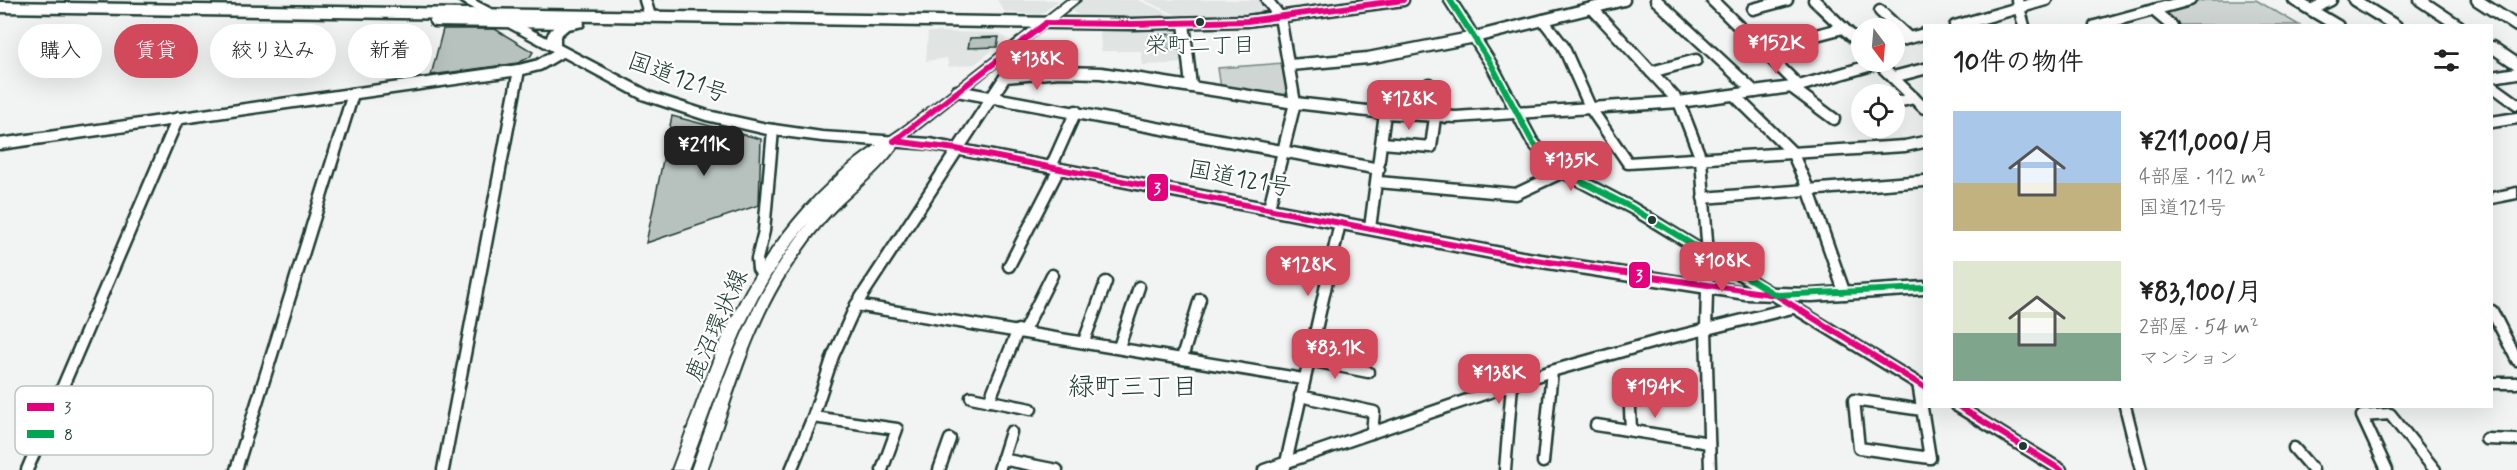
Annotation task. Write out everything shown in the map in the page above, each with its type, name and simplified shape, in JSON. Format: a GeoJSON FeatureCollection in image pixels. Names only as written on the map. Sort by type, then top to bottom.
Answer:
{"type":"FeatureCollection","features":[{"type":"Feature","properties":{"kind":"highway","name":"国道121号"},"geometry":{"type":"LineString","coordinates":[[464,0],[618,82],[667,104],[773,130],[956,149],[1522,258],[1707,287],[1776,296],[1923,288]]}},
{"type":"Feature","properties":{"kind":"highway"},"geometry":{"type":"LineString","coordinates":[[557,50],[554,35],[564,26],[578,23]]}},
{"type":"Feature","properties":{"kind":"highway"},"geometry":{"type":"LineString","coordinates":[[2493,198],[2517,193]]}},
{"type":"Feature","properties":{"kind":"main road","name":"鹿沼環状線"},"geometry":{"type":"LineString","coordinates":[[680,470],[738,323],[763,275],[795,229],[816,205],[872,152],[894,141],[1074,0]]}},
{"type":"Feature","properties":{"kind":"main road","name":"鹿沼環状線"},"geometry":{"type":"LineString","coordinates":[[699,470],[747,339],[772,284],[790,257],[829,209],[885,156],[894,141]]}},
{"type":"Feature","properties":{"kind":"street"},"geometry":{"type":"LineString","coordinates":[[645,0],[650,16]]}},
{"type":"Feature","properties":{"kind":"street"},"geometry":{"type":"LineString","coordinates":[[1267,0],[1280,17],[1295,103],[1269,208]]}},
{"type":"Feature","properties":{"kind":"street"},"geometry":{"type":"LineString","coordinates":[[0,7],[1046,23],[1184,23],[1280,17],[1403,0]]}},
{"type":"Feature","properties":{"kind":"street"},"geometry":{"type":"LineString","coordinates":[[1450,0],[1475,37],[1537,148],[1563,172],[1632,208],[1921,385],[1922,410],[1930,458],[1859,448],[1854,400],[1922,410]]}},
{"type":"Feature","properties":{"kind":"street"},"geometry":{"type":"LineString","coordinates":[[1290,65],[1368,58],[1475,37],[1624,0]]}},
{"type":"Feature","properties":{"kind":"street"},"geometry":{"type":"LineString","coordinates":[[1656,0],[1755,92]]}},
{"type":"Feature","properties":{"kind":"street"},"geometry":{"type":"LineString","coordinates":[[1712,0],[1795,87],[1834,119]]}},
{"type":"Feature","properties":{"kind":"street"},"geometry":{"type":"LineString","coordinates":[[1753,9],[1787,0]]}},
{"type":"Feature","properties":{"kind":"street"},"geometry":{"type":"LineString","coordinates":[[1814,0],[1851,36]]}},
{"type":"Feature","properties":{"kind":"street"},"geometry":{"type":"LineString","coordinates":[[1961,24],[2018,4],[2046,0]]}},
{"type":"Feature","properties":{"kind":"street"},"geometry":{"type":"LineString","coordinates":[[2102,24],[2190,0]]}},
{"type":"Feature","properties":{"kind":"street"},"geometry":{"type":"LineString","coordinates":[[2294,0],[2335,24]]}},
{"type":"Feature","properties":{"kind":"street"},"geometry":{"type":"LineString","coordinates":[[2311,10],[2331,0]]}},
{"type":"Feature","properties":{"kind":"street"},"geometry":{"type":"LineString","coordinates":[[2354,0],[2393,24]]}},
{"type":"Feature","properties":{"kind":"street"},"geometry":{"type":"LineString","coordinates":[[2420,0],[2456,24]]}},
{"type":"Feature","properties":{"kind":"street"},"geometry":{"type":"LineString","coordinates":[[2477,0],[2517,26]]}},
{"type":"Feature","properties":{"kind":"street"},"geometry":{"type":"LineString","coordinates":[[2018,4],[2023,24]]}},
{"type":"Feature","properties":{"kind":"street"},"geometry":{"type":"LineString","coordinates":[[1592,8],[1679,102],[1701,159],[1708,255],[1706,329],[1710,470]]}},
{"type":"Feature","properties":{"kind":"street"},"geometry":{"type":"LineString","coordinates":[[2153,10],[2170,24]]}},
{"type":"Feature","properties":{"kind":"street"},"geometry":{"type":"LineString","coordinates":[[1880,11],[1909,38]]}},
{"type":"Feature","properties":{"kind":"street"},"geometry":{"type":"LineString","coordinates":[[0,14],[1000,28],[1046,23]]}},
{"type":"Feature","properties":{"kind":"street"},"geometry":{"type":"LineString","coordinates":[[1543,20],[1563,46],[1591,109],[1628,163],[1905,146],[1923,142]]}},
{"type":"Feature","properties":{"kind":"street"},"geometry":{"type":"LineString","coordinates":[[1184,23],[1191,86]]}},
{"type":"Feature","properties":{"kind":"street"},"geometry":{"type":"LineString","coordinates":[[1786,43],[1843,28]]}},
{"type":"Feature","properties":{"kind":"street"},"geometry":{"type":"LineString","coordinates":[[1905,39],[1923,34]]}},
{"type":"Feature","properties":{"kind":"street"},"geometry":{"type":"LineString","coordinates":[[2493,48],[2517,64]]}},
{"type":"Feature","properties":{"kind":"street"},"geometry":{"type":"LineString","coordinates":[[0,144],[519,70],[545,62],[557,50]]}},
{"type":"Feature","properties":{"kind":"street"},"geometry":{"type":"LineString","coordinates":[[1652,72],[1696,60]]}},
{"type":"Feature","properties":{"kind":"street"},"geometry":{"type":"LineString","coordinates":[[1893,77],[1923,69]]}},
{"type":"Feature","properties":{"kind":"street"},"geometry":{"type":"LineString","coordinates":[[443,470],[519,70]]}},
{"type":"Feature","properties":{"kind":"street"},"geometry":{"type":"LineString","coordinates":[[796,469],[833,356],[856,305],[1005,77],[1059,72],[1101,73],[1295,103],[1446,117],[1679,102],[1795,87],[1851,70]]}},
{"type":"Feature","properties":{"kind":"street"},"geometry":{"type":"LineString","coordinates":[[1888,72],[1923,107]]}},
{"type":"Feature","properties":{"kind":"street"},"geometry":{"type":"LineString","coordinates":[[2493,77],[2517,73]]}},
{"type":"Feature","properties":{"kind":"street"},"geometry":{"type":"LineString","coordinates":[[1429,84],[1446,117]]}},
{"type":"Feature","properties":{"kind":"street"},"geometry":{"type":"LineString","coordinates":[[2493,87],[2517,105]]}},
{"type":"Feature","properties":{"kind":"street"},"geometry":{"type":"LineString","coordinates":[[957,91],[1076,111],[1282,153],[1379,169]]}},
{"type":"Feature","properties":{"kind":"street"},"geometry":{"type":"LineString","coordinates":[[236,470],[353,94]]}},
{"type":"Feature","properties":{"kind":"street"},"geometry":{"type":"LineString","coordinates":[[1734,95],[1792,152],[1809,191],[1845,294]]}},
{"type":"Feature","properties":{"kind":"street"},"geometry":{"type":"LineString","coordinates":[[1905,100],[1914,98]]}},
{"type":"Feature","properties":{"kind":"street"},"geometry":{"type":"LineString","coordinates":[[1009,266],[1055,168],[1076,111]]}},
{"type":"Feature","properties":{"kind":"street"},"geometry":{"type":"LineString","coordinates":[[1370,228],[1378,182],[1385,113]]}},
{"type":"Feature","properties":{"kind":"street"},"geometry":{"type":"LineString","coordinates":[[1382,142],[1431,147],[1435,117]]}},
{"type":"Feature","properties":{"kind":"street"},"geometry":{"type":"LineString","coordinates":[[63,386],[178,118]]}},
{"type":"Feature","properties":{"kind":"street"},"geometry":{"type":"LineString","coordinates":[[2493,122],[2517,118]]}},
{"type":"Feature","properties":{"kind":"street"},"geometry":{"type":"LineString","coordinates":[[763,275],[758,269],[757,259],[764,231],[773,130]]}},
{"type":"Feature","properties":{"kind":"street"},"geometry":{"type":"LineString","coordinates":[[1378,182],[1516,194],[1563,172]]}},
{"type":"Feature","properties":{"kind":"street"},"geometry":{"type":"LineString","coordinates":[[1703,198],[1923,181]]}},
{"type":"Feature","properties":{"kind":"street"},"geometry":{"type":"LineString","coordinates":[[1286,466],[1340,223]]}},
{"type":"Feature","properties":{"kind":"street"},"geometry":{"type":"LineString","coordinates":[[989,401],[1021,330],[1052,274]]}},
{"type":"Feature","properties":{"kind":"street"},"geometry":{"type":"LineString","coordinates":[[1084,341],[1106,282]]}},
{"type":"Feature","properties":{"kind":"street"},"geometry":{"type":"LineString","coordinates":[[1119,347],[1139,287]]}},
{"type":"Feature","properties":{"kind":"street"},"geometry":{"type":"LineString","coordinates":[[1182,358],[1200,299]]}},
{"type":"Feature","properties":{"kind":"street"},"geometry":{"type":"LineString","coordinates":[[856,305],[1021,330],[1304,379]]}},
{"type":"Feature","properties":{"kind":"street"},"geometry":{"type":"LineString","coordinates":[[1264,470],[1286,466],[1372,433],[1552,371],[1796,307]]}},
{"type":"Feature","properties":{"kind":"street"},"geometry":{"type":"LineString","coordinates":[[2493,314],[2517,360]]}},
{"type":"Feature","properties":{"kind":"street"},"geometry":{"type":"LineString","coordinates":[[1308,360],[1368,372]]}},
{"type":"Feature","properties":{"kind":"street"},"geometry":{"type":"LineString","coordinates":[[1544,462],[1552,371]]}},
{"type":"Feature","properties":{"kind":"street"},"geometry":{"type":"LineString","coordinates":[[2493,383],[2517,384]]}},
{"type":"Feature","properties":{"kind":"street"},"geometry":{"type":"LineString","coordinates":[[1505,470],[1512,385]]}},
{"type":"Feature","properties":{"kind":"street"},"geometry":{"type":"LineString","coordinates":[[1629,388],[1631,430]]}},
{"type":"Feature","properties":{"kind":"street"},"geometry":{"type":"LineString","coordinates":[[1300,396],[1374,412],[1372,433]]}},
{"type":"Feature","properties":{"kind":"street"},"geometry":{"type":"LineString","coordinates":[[971,397],[1031,409]]}},
{"type":"Feature","properties":{"kind":"street"},"geometry":{"type":"LineString","coordinates":[[1960,408],[2061,470]]}},
{"type":"Feature","properties":{"kind":"street"},"geometry":{"type":"LineString","coordinates":[[2126,408],[2141,470]]}},
{"type":"Feature","properties":{"kind":"street"},"geometry":{"type":"LineString","coordinates":[[2387,470],[2362,416],[2390,414],[2435,470]]}},
{"type":"Feature","properties":{"kind":"street"},"geometry":{"type":"LineString","coordinates":[[813,417],[897,429],[882,470]]}},
{"type":"Feature","properties":{"kind":"street"},"geometry":{"type":"LineString","coordinates":[[1596,425],[1709,443]]}},
{"type":"Feature","properties":{"kind":"street"},"geometry":{"type":"LineString","coordinates":[[1011,432],[1000,465],[1057,470]]}},
{"type":"Feature","properties":{"kind":"street"},"geometry":{"type":"LineString","coordinates":[[2486,439],[2517,440]]}},
{"type":"Feature","properties":{"kind":"street"},"geometry":{"type":"LineString","coordinates":[[939,470],[950,440]]}},
{"type":"Feature","properties":{"kind":"street"},"geometry":{"type":"LineString","coordinates":[[2294,448],[2313,470]]}},
{"type":"Feature","properties":{"kind":"street"},"geometry":{"type":"LineString","coordinates":[[27,470],[33,455]]}},
{"type":"Feature","properties":{"kind":"shaded area"},"geometry":{"type":"Polygon","coordinates":[[[997,0],[1059,0],[1040,15],[1005,12],[997,0]]]}},
{"type":"Feature","properties":{"kind":"shaded area"},"geometry":{"type":"Polygon","coordinates":[[[1081,0],[1138,0],[1176,17],[1091,17],[1076,14],[1070,9],[1081,0]]]}},
{"type":"Feature","properties":{"kind":"shaded area"},"geometry":{"type":"Polygon","coordinates":[[[1144,0],[1262,0],[1268,8],[1266,11],[1181,17],[1144,0]]]}},
{"type":"Feature","properties":{"kind":"shaded area"},"geometry":{"type":"Polygon","coordinates":[[[2205,0],[2256,0],[2297,24],[2174,24],[2162,11],[2205,0]]]}},
{"type":"Feature","properties":{"kind":"shaded area"},"geometry":{"type":"Polygon","coordinates":[[[1182,28],[1187,63],[1143,65],[1141,51],[1101,51],[1100,30],[1182,28]]]}},
{"type":"Feature","properties":{"kind":"shaded area"},"geometry":{"type":"Polygon","coordinates":[[[928,32],[998,33],[1007,39],[975,64],[949,67],[947,58],[926,61],[928,32]]]}},
{"type":"Feature","properties":{"kind":"shaded area"},"geometry":{"type":"Polygon","coordinates":[[[1284,63],[1290,95],[1283,99],[1221,88],[1218,68],[1284,63]]]}},
{"type":"Feature","properties":{"kind":"building"},"geometry":{"type":"Polygon","coordinates":[[[443,29],[495,29],[533,52],[530,57],[518,63],[432,75],[443,29]]]}},
{"type":"Feature","properties":{"kind":"building"},"geometry":{"type":"Polygon","coordinates":[[[1178,34],[1179,49],[1156,50],[1156,35],[1178,34]]]}},
{"type":"Feature","properties":{"kind":"building"},"geometry":{"type":"Polygon","coordinates":[[[999,37],[997,47],[968,48],[970,38],[999,37]]]}},
{"type":"Feature","properties":{"kind":"building"},"geometry":{"type":"Polygon","coordinates":[[[672,116],[761,139],[759,205],[646,243],[672,116]]]}},
{"type":"Feature","properties":{"kind":"transit line","name":"3"},"geometry":{"type":"LineString","coordinates":[[1046,23],[1132,24],[1247,21],[1403,0]]}},
{"type":"Feature","properties":{"kind":"transit line","name":"8"},"geometry":{"type":"LineString","coordinates":[[1450,0],[1491,64],[1532,141],[1543,155],[1563,172],[1632,208],[1776,295],[1923,288]]}},
{"type":"Feature","properties":{"kind":"transit line","name":"3"},"geometry":{"type":"LineString","coordinates":[[894,141],[1046,23]]}},
{"type":"Feature","properties":{"kind":"transit line","name":"3"},"geometry":{"type":"LineString","coordinates":[[894,141],[956,149],[1522,258],[1776,295],[1923,386]]}},
{"type":"Feature","properties":{"kind":"transit line","name":"3"},"geometry":{"type":"LineString","coordinates":[[1961,408],[2061,470]]}},
{"type":"Feature","properties":{"kind":"place","name":"栄町二丁目"},"geometry":{"type":"Point","coordinates":[1200,22]}},
{"type":"Feature","properties":{"kind":"district","name":"緑町三丁目"},"geometry":{"type":"Point","coordinates":[1133,386]}}]}
